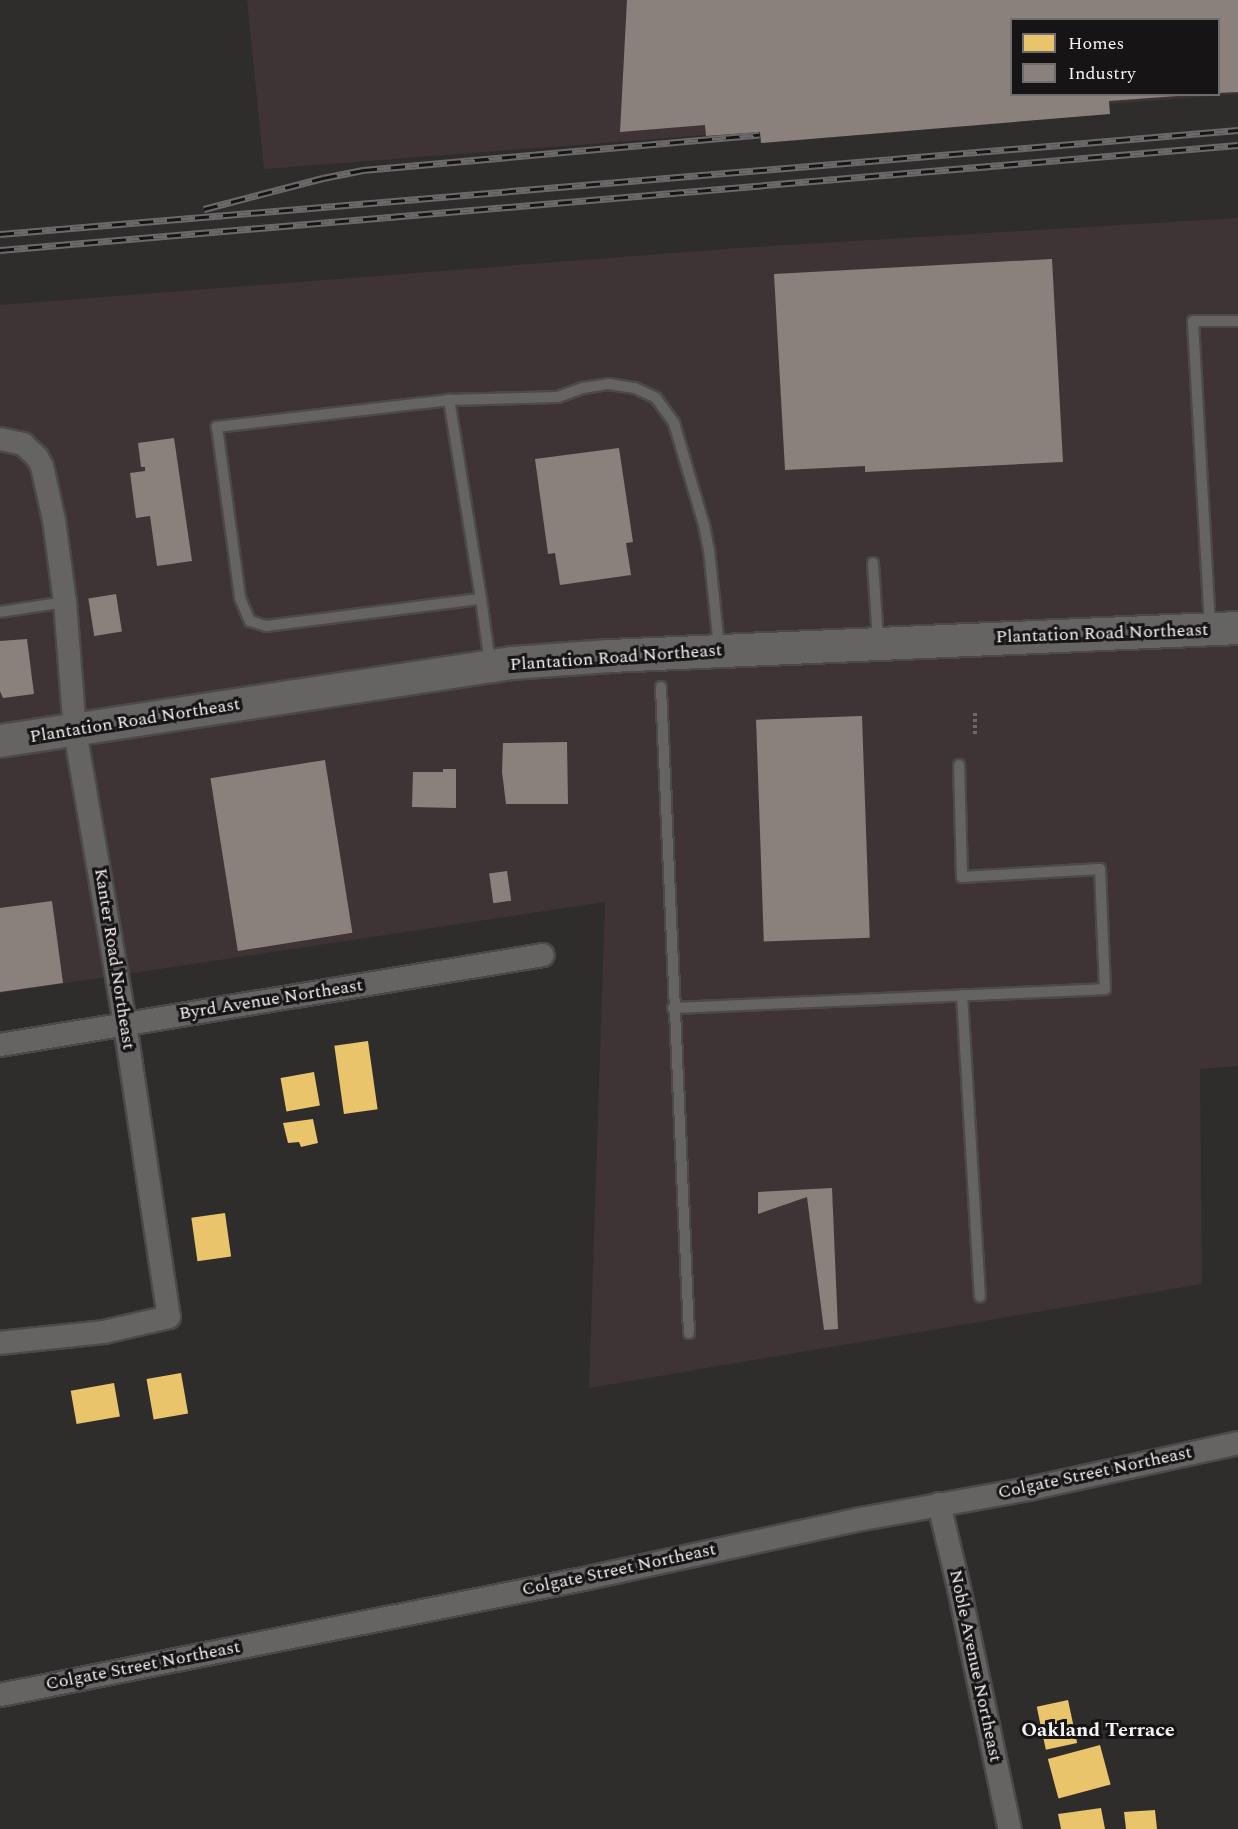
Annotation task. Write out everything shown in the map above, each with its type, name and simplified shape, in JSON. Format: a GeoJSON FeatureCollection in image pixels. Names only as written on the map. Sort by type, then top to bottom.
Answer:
{"type":"FeatureCollection","features":[{"type":"Feature","properties":{"kind":"street","name":"Kanter Road Northeast"},"geometry":{"type":"LineString","coordinates":[[0,440],[23,444],[42,466],[54,520],[65,602],[75,730],[125,1024],[169,1317],[105,1332],[0,1343]]}},
{"type":"Feature","properties":{"kind":"street","name":"Plantation Road Northeast"},"geometry":{"type":"LineString","coordinates":[[0,741],[491,666],[610,656],[1224,629]]}},
{"type":"Feature","properties":{"kind":"street","name":"Byrd Avenue Northeast"},"geometry":{"type":"LineString","coordinates":[[0,1045],[543,956]]}},
{"type":"Feature","properties":{"kind":"street","name":"Colgate Street Northeast"},"geometry":{"type":"LineString","coordinates":[[0,1695],[939,1504],[1029,1489],[1238,1443]]}},
{"type":"Feature","properties":{"kind":"street","name":"Noble Avenue Northeast"},"geometry":{"type":"LineString","coordinates":[[939,1504],[1010,1829]]}},
{"type":"Feature","properties":{"kind":"lane"},"geometry":{"type":"LineString","coordinates":[[1224,629],[1193,321],[1238,321]]}},
{"type":"Feature","properties":{"kind":"lane"},"geometry":{"type":"LineString","coordinates":[[481,599],[266,626],[250,621],[240,598],[217,427],[449,400],[558,398],[583,388],[609,384],[635,388],[656,398],[674,423],[704,525],[709,550],[720,651]]}},
{"type":"Feature","properties":{"kind":"lane"},"geometry":{"type":"LineString","coordinates":[[449,400],[491,666]]}},
{"type":"Feature","properties":{"kind":"lane"},"geometry":{"type":"LineString","coordinates":[[873,563],[878,644]]}},
{"type":"Feature","properties":{"kind":"lane"},"geometry":{"type":"LineString","coordinates":[[0,612],[65,602]]}},
{"type":"Feature","properties":{"kind":"lane"},"geometry":{"type":"LineString","coordinates":[[661,687],[689,1333]]}},
{"type":"Feature","properties":{"kind":"lane"},"geometry":{"type":"LineString","coordinates":[[674,1008],[1105,989],[1100,869],[962,877],[959,765]]}},
{"type":"Feature","properties":{"kind":"lane"},"geometry":{"type":"LineString","coordinates":[[962,995],[980,1296]]}},
{"type":"Feature","properties":{"kind":"path"},"geometry":{"type":"LineString","coordinates":[[975,713],[975,737]]}},
{"type":"Feature","properties":{"kind":"shaded area"},"geometry":{"type":"Polygon","coordinates":[[[247,0],[1238,0],[1238,94],[1220,95],[1220,18],[1010,18],[1010,96],[1212,96],[264,169],[247,0]]]}},
{"type":"Feature","properties":{"kind":"shaded area"},"geometry":{"type":"Polygon","coordinates":[[[1238,218],[1238,1066],[1200,1069],[1202,1284],[589,1388],[605,902],[0,993],[0,305],[739,248],[1238,218]]]}},
{"type":"Feature","properties":{"kind":"building: Homes"},"geometry":{"type":"Polygon","coordinates":[[[368,1041],[378,1109],[344,1114],[334,1046],[368,1041]]]}},
{"type":"Feature","properties":{"kind":"building: Homes"},"geometry":{"type":"Polygon","coordinates":[[[314,1072],[320,1105],[286,1111],[281,1078],[314,1072]]]}},
{"type":"Feature","properties":{"kind":"building: Homes"},"geometry":{"type":"Polygon","coordinates":[[[313,1119],[318,1143],[301,1147],[299,1142],[288,1143],[283,1123],[313,1119]]]}},
{"type":"Feature","properties":{"kind":"building: Homes"},"geometry":{"type":"Polygon","coordinates":[[[225,1213],[231,1257],[197,1261],[191,1218],[225,1213]]]}},
{"type":"Feature","properties":{"kind":"building: Homes"},"geometry":{"type":"Polygon","coordinates":[[[181,1373],[188,1413],[154,1419],[147,1379],[181,1373]]]}},
{"type":"Feature","properties":{"kind":"building: Homes"},"geometry":{"type":"Polygon","coordinates":[[[114,1383],[120,1416],[77,1424],[71,1391],[114,1383]]]}},
{"type":"Feature","properties":{"kind":"building: Homes"},"geometry":{"type":"Polygon","coordinates":[[[1068,1700],[1077,1743],[1046,1750],[1037,1707],[1068,1700]]]}},
{"type":"Feature","properties":{"kind":"building: Homes"},"geometry":{"type":"Polygon","coordinates":[[[1100,1745],[1111,1785],[1058,1799],[1048,1759],[1100,1745]]]}},
{"type":"Feature","properties":{"kind":"building: Homes"},"geometry":{"type":"Polygon","coordinates":[[[1101,1808],[1105,1829],[1061,1829],[1058,1814],[1101,1808]]]}},
{"type":"Feature","properties":{"kind":"building: Homes"},"geometry":{"type":"Polygon","coordinates":[[[1155,1810],[1157,1829],[1126,1829],[1124,1812],[1155,1810]]]}},
{"type":"Feature","properties":{"kind":"building: Industry"},"geometry":{"type":"Polygon","coordinates":[[[627,0],[1238,0],[1238,92],[1220,93],[1220,18],[1010,18],[1010,96],[1177,96],[1109,101],[1110,114],[761,143],[760,132],[706,136],[705,125],[620,132],[627,0]]]}},
{"type":"Feature","properties":{"kind":"building: Industry"},"geometry":{"type":"Polygon","coordinates":[[[1052,259],[1063,462],[865,472],[865,466],[785,470],[774,274],[1052,259]]]}},
{"type":"Feature","properties":{"kind":"building: Industry"},"geometry":{"type":"Polygon","coordinates":[[[174,438],[192,561],[157,566],[150,516],[136,518],[130,473],[145,471],[145,467],[141,467],[138,443],[174,438]]]}},
{"type":"Feature","properties":{"kind":"building: Industry"},"geometry":{"type":"Polygon","coordinates":[[[619,448],[633,542],[626,543],[631,575],[560,585],[555,553],[548,554],[535,459],[619,448]]]}},
{"type":"Feature","properties":{"kind":"building: Industry"},"geometry":{"type":"Polygon","coordinates":[[[116,594],[122,632],[94,636],[88,598],[116,594]]]}},
{"type":"Feature","properties":{"kind":"building: Industry"},"geometry":{"type":"Polygon","coordinates":[[[27,639],[34,694],[3,698],[0,691],[0,641],[27,639]]]}},
{"type":"Feature","properties":{"kind":"building: Industry"},"geometry":{"type":"Polygon","coordinates":[[[862,716],[870,938],[764,942],[756,720],[862,716]]]}},
{"type":"Feature","properties":{"kind":"building: Industry"},"geometry":{"type":"Polygon","coordinates":[[[567,742],[568,804],[506,804],[502,772],[503,743],[567,742]]]}},
{"type":"Feature","properties":{"kind":"building: Industry"},"geometry":{"type":"Polygon","coordinates":[[[325,760],[352,933],[238,951],[210,778],[325,760]]]}},
{"type":"Feature","properties":{"kind":"building: Industry"},"geometry":{"type":"Polygon","coordinates":[[[443,769],[456,769],[456,808],[412,807],[413,772],[443,772],[443,769]]]}},
{"type":"Feature","properties":{"kind":"building: Industry"},"geometry":{"type":"Polygon","coordinates":[[[507,871],[511,901],[493,903],[489,874],[507,871]]]}},
{"type":"Feature","properties":{"kind":"building: Industry"},"geometry":{"type":"Polygon","coordinates":[[[52,901],[63,983],[0,992],[0,908],[52,901]]]}},
{"type":"Feature","properties":{"kind":"building: Industry"},"geometry":{"type":"Polygon","coordinates":[[[832,1188],[838,1329],[824,1330],[807,1197],[758,1214],[758,1192],[832,1188]]]}},
{"type":"Feature","properties":{"kind":"railway"},"geometry":{"type":"LineString","coordinates":[[0,234],[1238,130]]}},
{"type":"Feature","properties":{"kind":"railway"},"geometry":{"type":"LineString","coordinates":[[204,209],[363,170],[759,135]]}},
{"type":"Feature","properties":{"kind":"railway"},"geometry":{"type":"LineString","coordinates":[[0,250],[1238,145]]}},
{"type":"Feature","properties":{"kind":"district","name":"Oakland Terrace"},"geometry":{"type":"Point","coordinates":[1098,1730]}}]}
